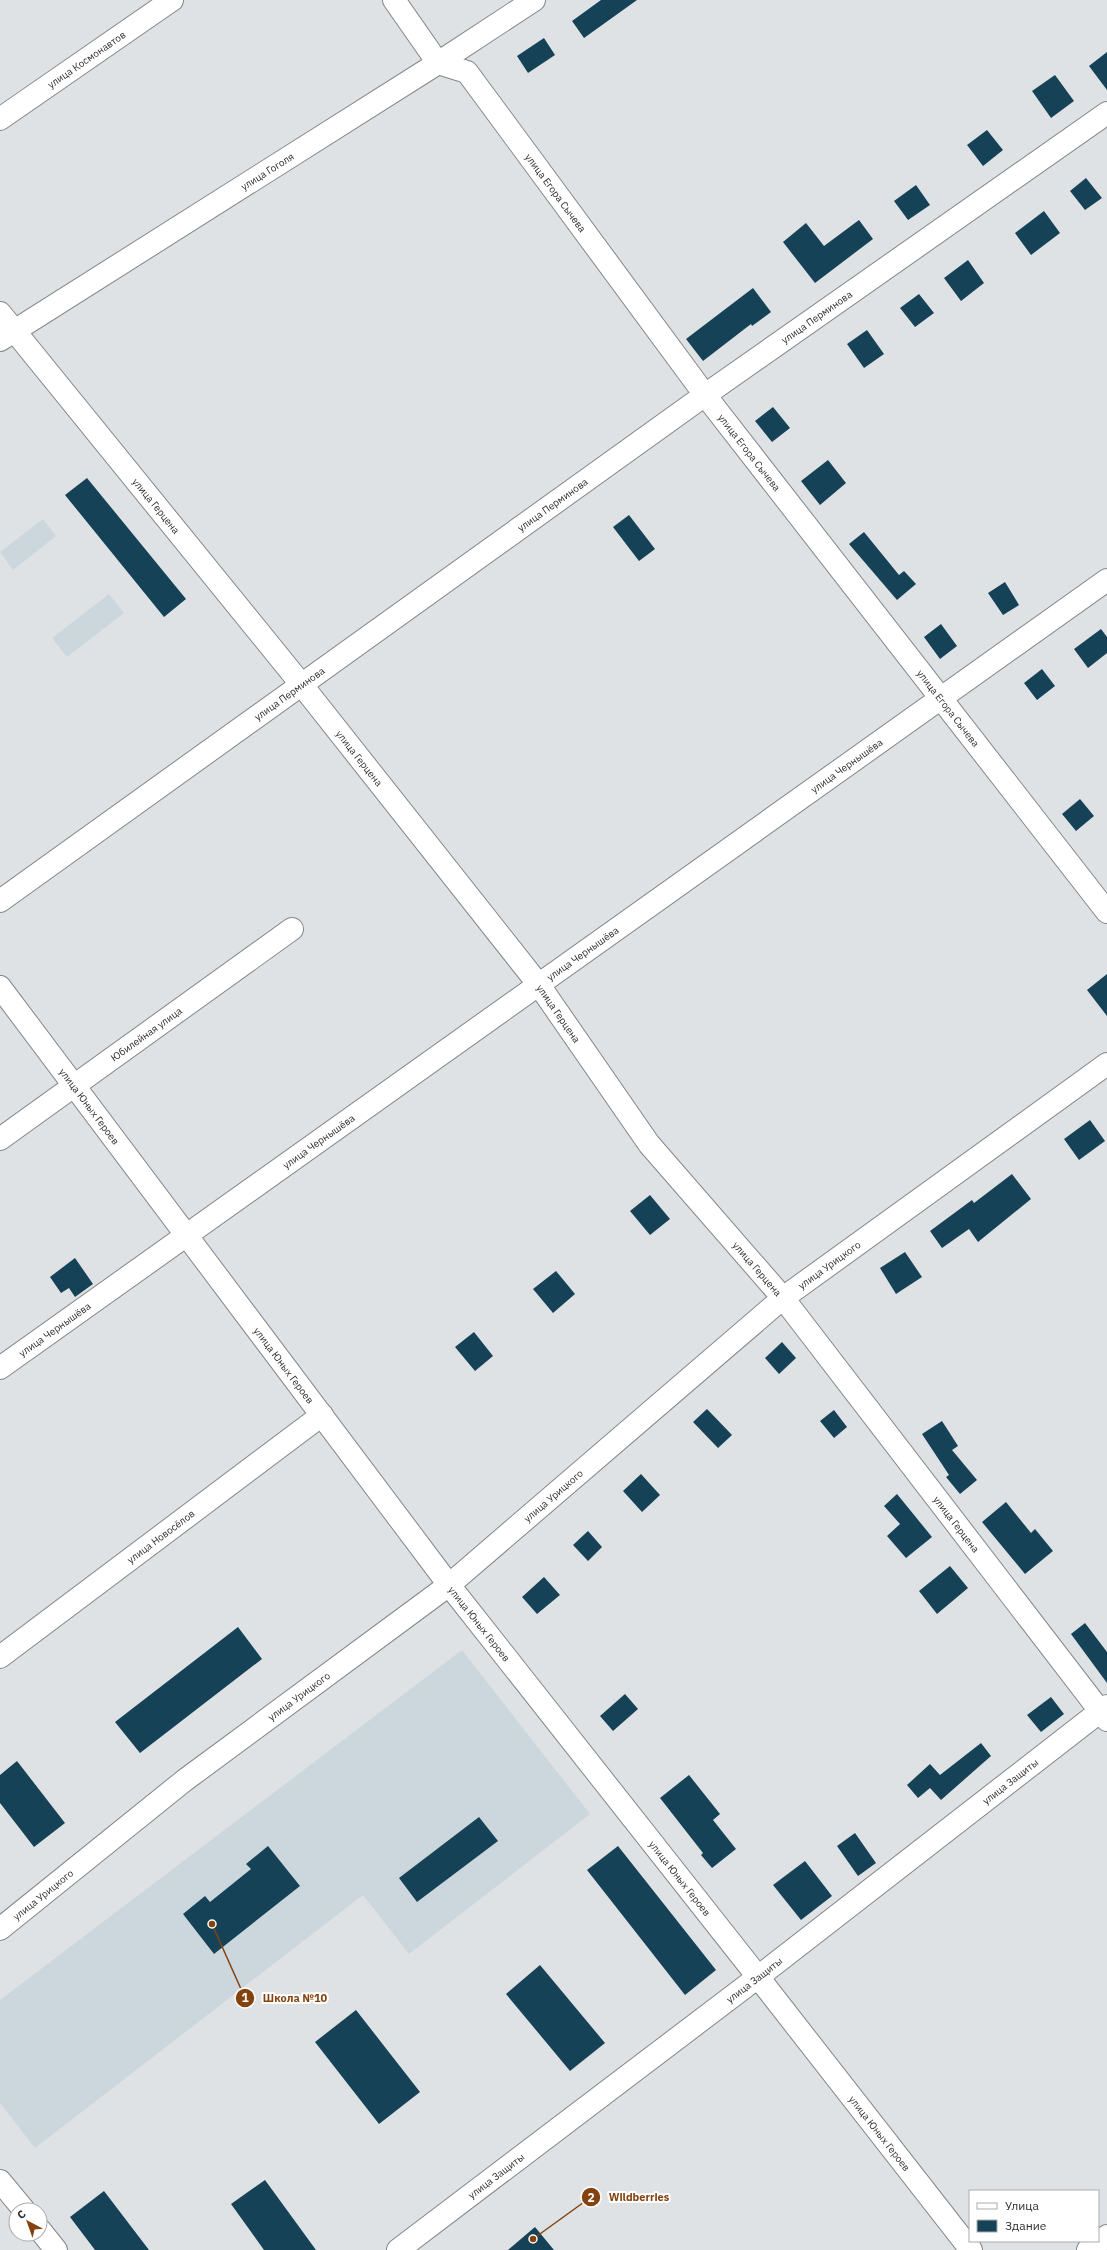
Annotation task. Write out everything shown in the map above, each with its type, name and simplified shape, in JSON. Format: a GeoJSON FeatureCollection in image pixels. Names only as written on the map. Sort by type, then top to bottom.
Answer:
{"type":"FeatureCollection","features":[{"type":"Feature","properties":{"kind":"street","name":"улица Космонавтов"},"geometry":{"type":"LineString","coordinates":[[0,119],[172,0]]}},
{"type":"Feature","properties":{"kind":"street"},"geometry":{"type":"LineString","coordinates":[[394,0],[438,63]]}},
{"type":"Feature","properties":{"kind":"street","name":"улица Гоголя"},"geometry":{"type":"LineString","coordinates":[[7,335],[438,63],[534,0]]}},
{"type":"Feature","properties":{"kind":"street","name":"улица Егора Сычева"},"geometry":{"type":"LineString","coordinates":[[438,63],[467,72],[705,395],[1107,912]]}},
{"type":"Feature","properties":{"kind":"street","name":"улица Перминова"},"geometry":{"type":"LineString","coordinates":[[0,901],[705,395],[1107,113]]}},
{"type":"Feature","properties":{"kind":"street","name":"улица Герцена"},"geometry":{"type":"LineString","coordinates":[[0,313],[7,335],[301,684],[539,985],[649,1144],[783,1298],[1105,1713]]}},
{"type":"Feature","properties":{"kind":"street","name":"улица Чернышёва"},"geometry":{"type":"LineString","coordinates":[[0,1368],[942,699],[1107,580]]}},
{"type":"Feature","properties":{"kind":"street","name":"Юбилейная улица"},"geometry":{"type":"LineString","coordinates":[[0,1139],[292,929]]}},
{"type":"Feature","properties":{"kind":"street","name":"улица Юных Героев"},"geometry":{"type":"LineString","coordinates":[[0,987],[448,1585],[758,1977],[971,2250]]}},
{"type":"Feature","properties":{"kind":"street","name":"улица Урицкого"},"geometry":{"type":"LineString","coordinates":[[0,1929],[185,1780],[448,1585],[783,1298],[1107,1064]]}},
{"type":"Feature","properties":{"kind":"street","name":"улица Новосёлов"},"geometry":{"type":"LineString","coordinates":[[0,1657],[322,1415]]}},
{"type":"Feature","properties":{"kind":"street","name":"улица Защиты"},"geometry":{"type":"LineString","coordinates":[[398,2250],[1105,1713]]}},
{"type":"Feature","properties":{"kind":"street"},"geometry":{"type":"LineString","coordinates":[[0,2181],[17,2202]]}},
{"type":"Feature","properties":{"kind":"street"},"geometry":{"type":"LineString","coordinates":[[48,2240],[56,2250]]}},
{"type":"Feature","properties":{"kind":"street"},"geometry":{"type":"LineString","coordinates":[[1088,2250],[1099,2242]]}},
{"type":"Feature","properties":{"kind":"shaded area"},"geometry":{"type":"Polygon","coordinates":[[[43,519],[56,536],[13,570],[0,552],[43,519]]]}},
{"type":"Feature","properties":{"kind":"shaded area"},"geometry":{"type":"Polygon","coordinates":[[[109,594],[124,613],[67,657],[52,638],[109,594]]]}},
{"type":"Feature","properties":{"kind":"shaded area"},"geometry":{"type":"Polygon","coordinates":[[[462,1650],[590,1814],[409,1954],[363,1895],[35,2148],[0,2103],[0,2000],[462,1650]]]}},
{"type":"Feature","properties":{"kind":"building"},"geometry":{"type":"Polygon","coordinates":[[[601,0],[637,0],[584,38],[572,21],[601,0]]]}},
{"type":"Feature","properties":{"kind":"building"},"geometry":{"type":"Polygon","coordinates":[[[544,38],[555,55],[528,73],[517,56],[544,38]]]}},
{"type":"Feature","properties":{"kind":"building"},"geometry":{"type":"Polygon","coordinates":[[[1107,52],[1107,90],[1089,66],[1107,52]]]}},
{"type":"Feature","properties":{"kind":"building"},"geometry":{"type":"Polygon","coordinates":[[[1055,75],[1074,101],[1051,118],[1032,91],[1055,75]]]}},
{"type":"Feature","properties":{"kind":"building"},"geometry":{"type":"Polygon","coordinates":[[[987,130],[1003,150],[983,166],[967,145],[987,130]]]}},
{"type":"Feature","properties":{"kind":"building"},"geometry":{"type":"Polygon","coordinates":[[[1086,178],[1102,198],[1085,210],[1070,191],[1086,178]]]}},
{"type":"Feature","properties":{"kind":"building"},"geometry":{"type":"Polygon","coordinates":[[[916,185],[930,205],[908,220],[894,201],[916,185]]]}},
{"type":"Feature","properties":{"kind":"building"},"geometry":{"type":"Polygon","coordinates":[[[1044,211],[1060,233],[1031,255],[1015,233],[1044,211]]]}},
{"type":"Feature","properties":{"kind":"building"},"geometry":{"type":"Polygon","coordinates":[[[859,220],[873,239],[815,283],[783,242],[806,223],[824,246],[859,220]]]}},
{"type":"Feature","properties":{"kind":"building"},"geometry":{"type":"Polygon","coordinates":[[[968,260],[984,283],[961,301],[944,278],[968,260]]]}},
{"type":"Feature","properties":{"kind":"building"},"geometry":{"type":"Polygon","coordinates":[[[753,288],[771,312],[752,326],[751,324],[703,361],[686,339],[753,288]]]}},
{"type":"Feature","properties":{"kind":"building"},"geometry":{"type":"Polygon","coordinates":[[[919,294],[934,313],[915,327],[900,308],[919,294]]]}},
{"type":"Feature","properties":{"kind":"building"},"geometry":{"type":"Polygon","coordinates":[[[867,330],[884,354],[864,368],[847,344],[867,330]]]}},
{"type":"Feature","properties":{"kind":"building"},"geometry":{"type":"Polygon","coordinates":[[[773,407],[790,428],[772,442],[755,421],[773,407]]]}},
{"type":"Feature","properties":{"kind":"building"},"geometry":{"type":"Polygon","coordinates":[[[828,460],[846,483],[820,505],[801,481],[828,460]]]}},
{"type":"Feature","properties":{"kind":"building"},"geometry":{"type":"Polygon","coordinates":[[[87,478],[186,599],[164,617],[65,495],[87,478]]]}},
{"type":"Feature","properties":{"kind":"building"},"geometry":{"type":"Polygon","coordinates":[[[629,515],[655,549],[639,561],[613,527],[629,515]]]}},
{"type":"Feature","properties":{"kind":"building"},"geometry":{"type":"Polygon","coordinates":[[[864,532],[899,575],[904,571],[916,584],[897,600],[849,544],[864,532]]]}},
{"type":"Feature","properties":{"kind":"building"},"geometry":{"type":"Polygon","coordinates":[[[1005,582],[1019,605],[1003,615],[988,593],[1005,582]]]}},
{"type":"Feature","properties":{"kind":"building"},"geometry":{"type":"Polygon","coordinates":[[[941,624],[957,646],[940,659],[924,637],[941,624]]]}},
{"type":"Feature","properties":{"kind":"building"},"geometry":{"type":"Polygon","coordinates":[[[1101,629],[1107,637],[1107,653],[1088,668],[1074,649],[1101,629]]]}},
{"type":"Feature","properties":{"kind":"building"},"geometry":{"type":"Polygon","coordinates":[[[1042,669],[1055,686],[1037,700],[1024,683],[1042,669]]]}},
{"type":"Feature","properties":{"kind":"building"},"geometry":{"type":"Polygon","coordinates":[[[1080,799],[1094,816],[1076,831],[1062,814],[1080,799]]]}},
{"type":"Feature","properties":{"kind":"building"},"geometry":{"type":"Polygon","coordinates":[[[1107,974],[1107,1016],[1087,990],[1107,974]]]}},
{"type":"Feature","properties":{"kind":"building"},"geometry":{"type":"Polygon","coordinates":[[[1090,1120],[1105,1141],[1079,1160],[1064,1139],[1090,1120]]]}},
{"type":"Feature","properties":{"kind":"building"},"geometry":{"type":"Polygon","coordinates":[[[1012,1174],[1031,1199],[978,1242],[969,1229],[942,1248],[930,1231],[972,1200],[974,1203],[1012,1174]]]}},
{"type":"Feature","properties":{"kind":"building"},"geometry":{"type":"Polygon","coordinates":[[[650,1195],[670,1219],[650,1235],[630,1211],[650,1195]]]}},
{"type":"Feature","properties":{"kind":"building"},"geometry":{"type":"Polygon","coordinates":[[[905,1252],[922,1277],[896,1294],[880,1268],[905,1252]]]}},
{"type":"Feature","properties":{"kind":"building"},"geometry":{"type":"Polygon","coordinates":[[[75,1258],[93,1284],[75,1297],[69,1288],[61,1293],[50,1277],[75,1258]]]}},
{"type":"Feature","properties":{"kind":"building"},"geometry":{"type":"Polygon","coordinates":[[[556,1271],[575,1294],[553,1313],[533,1289],[556,1271]]]}},
{"type":"Feature","properties":{"kind":"building"},"geometry":{"type":"Polygon","coordinates":[[[474,1332],[493,1356],[475,1371],[455,1347],[474,1332]]]}},
{"type":"Feature","properties":{"kind":"building"},"geometry":{"type":"Polygon","coordinates":[[[782,1342],[796,1358],[779,1374],[765,1358],[782,1342]]]}},
{"type":"Feature","properties":{"kind":"building"},"geometry":{"type":"Polygon","coordinates":[[[707,1409],[732,1435],[718,1448],[693,1422],[707,1409]]]}},
{"type":"Feature","properties":{"kind":"building"},"geometry":{"type":"Polygon","coordinates":[[[834,1410],[847,1427],[834,1438],[820,1421],[834,1410]]]}},
{"type":"Feature","properties":{"kind":"building"},"geometry":{"type":"Polygon","coordinates":[[[942,1421],[958,1446],[952,1450],[977,1480],[960,1494],[946,1477],[949,1475],[922,1434],[942,1421]]]}},
{"type":"Feature","properties":{"kind":"building"},"geometry":{"type":"Polygon","coordinates":[[[641,1474],[660,1495],[642,1512],[623,1491],[641,1474]]]}},
{"type":"Feature","properties":{"kind":"building"},"geometry":{"type":"Polygon","coordinates":[[[897,1494],[932,1537],[906,1558],[887,1536],[900,1524],[884,1506],[897,1494]]]}},
{"type":"Feature","properties":{"kind":"building"},"geometry":{"type":"Polygon","coordinates":[[[1006,1502],[1031,1533],[1035,1529],[1053,1551],[1025,1574],[982,1522],[1006,1502]]]}},
{"type":"Feature","properties":{"kind":"building"},"geometry":{"type":"Polygon","coordinates":[[[588,1531],[602,1547],[588,1561],[573,1545],[588,1531]]]}},
{"type":"Feature","properties":{"kind":"building"},"geometry":{"type":"Polygon","coordinates":[[[950,1566],[968,1588],[937,1614],[919,1591],[950,1566]]]}},
{"type":"Feature","properties":{"kind":"building"},"geometry":{"type":"Polygon","coordinates":[[[544,1577],[560,1595],[537,1614],[522,1597],[544,1577]]]}},
{"type":"Feature","properties":{"kind":"building"},"geometry":{"type":"Polygon","coordinates":[[[1085,1623],[1107,1652],[1107,1683],[1071,1634],[1085,1623]]]}},
{"type":"Feature","properties":{"kind":"building"},"geometry":{"type":"Polygon","coordinates":[[[238,1627],[262,1659],[140,1753],[115,1722],[238,1627]]]}},
{"type":"Feature","properties":{"kind":"building"},"geometry":{"type":"Polygon","coordinates":[[[625,1694],[638,1709],[613,1731],[600,1716],[625,1694]]]}},
{"type":"Feature","properties":{"kind":"building"},"geometry":{"type":"Polygon","coordinates":[[[1051,1697],[1064,1714],[1041,1732],[1027,1715],[1051,1697]]]}},
{"type":"Feature","properties":{"kind":"building"},"geometry":{"type":"Polygon","coordinates":[[[981,1743],[991,1756],[941,1800],[930,1788],[918,1798],[907,1785],[930,1764],[940,1775],[981,1743]]]}},
{"type":"Feature","properties":{"kind":"building"},"geometry":{"type":"Polygon","coordinates":[[[17,1761],[65,1823],[34,1847],[0,1803],[0,1775],[17,1761]]]}},
{"type":"Feature","properties":{"kind":"building"},"geometry":{"type":"Polygon","coordinates":[[[689,1775],[720,1814],[713,1820],[736,1849],[712,1868],[701,1855],[703,1853],[660,1798],[689,1775]]]}},
{"type":"Feature","properties":{"kind":"building"},"geometry":{"type":"Polygon","coordinates":[[[479,1817],[498,1841],[417,1902],[399,1878],[479,1817]]]}},
{"type":"Feature","properties":{"kind":"building"},"geometry":{"type":"Polygon","coordinates":[[[855,1833],[876,1863],[858,1876],[837,1846],[855,1833]]]}},
{"type":"Feature","properties":{"kind":"building"},"geometry":{"type":"Polygon","coordinates":[[[268,1846],[300,1886],[214,1954],[183,1914],[205,1896],[210,1902],[251,1869],[246,1864],[268,1846]]]}},
{"type":"Feature","properties":{"kind":"building"},"geometry":{"type":"Polygon","coordinates":[[[618,1846],[716,1970],[685,1995],[587,1870],[618,1846]]]}},
{"type":"Feature","properties":{"kind":"building"},"geometry":{"type":"Polygon","coordinates":[[[805,1861],[832,1896],[801,1920],[773,1885],[805,1861]]]}},
{"type":"Feature","properties":{"kind":"building"},"geometry":{"type":"Polygon","coordinates":[[[540,1965],[605,2043],[570,2071],[506,1994],[540,1965]]]}},
{"type":"Feature","properties":{"kind":"building"},"geometry":{"type":"Polygon","coordinates":[[[356,2010],[420,2092],[379,2124],[315,2042],[356,2010]]]}},
{"type":"Feature","properties":{"kind":"building"},"geometry":{"type":"Polygon","coordinates":[[[265,2180],[316,2250],[264,2250],[231,2204],[265,2180]]]}},
{"type":"Feature","properties":{"kind":"building"},"geometry":{"type":"Polygon","coordinates":[[[104,2191],[149,2250],[95,2250],[70,2217],[104,2191]]]}},
{"type":"Feature","properties":{"kind":"building"},"geometry":{"type":"Polygon","coordinates":[[[535,2227],[554,2250],[508,2250],[535,2227]]]}},
{"type":"Feature","properties":{"kind":"place","name":"Школа №10"},"geometry":{"type":"Point","coordinates":[212,1924]}},
{"type":"Feature","properties":{"kind":"place","name":"Wildberries"},"geometry":{"type":"Point","coordinates":[533,2239]}}]}
